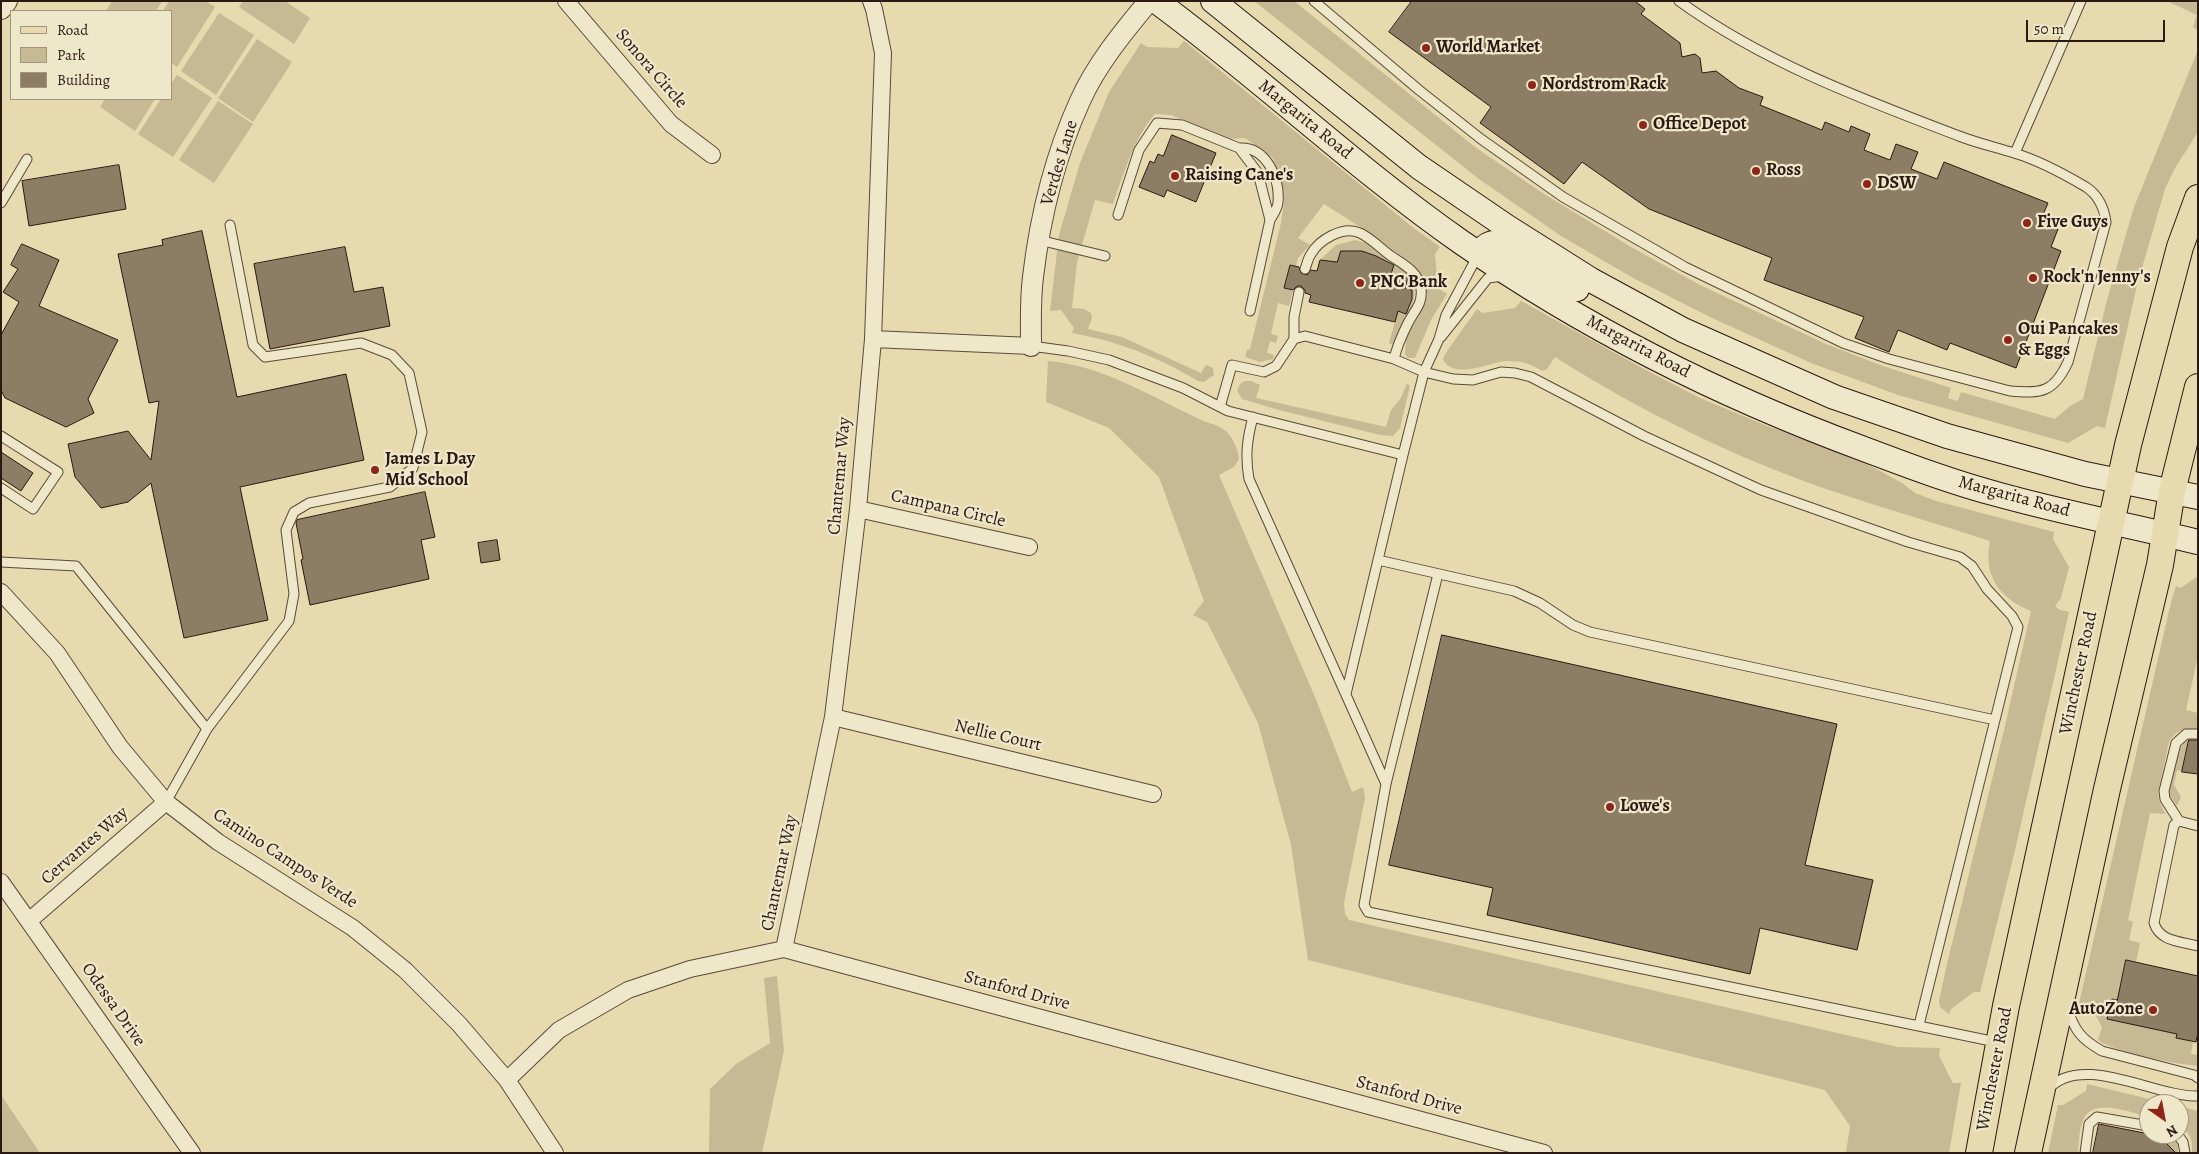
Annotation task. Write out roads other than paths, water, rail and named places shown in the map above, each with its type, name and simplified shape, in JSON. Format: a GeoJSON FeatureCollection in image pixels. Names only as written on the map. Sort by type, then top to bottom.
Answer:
{"type":"FeatureCollection","features":[{"type":"Feature","properties":{"kind":"main road","name":"Margarita Road"},"geometry":{"type":"LineString","coordinates":[[1156,1],[1409,203],[1514,277],[1612,335],[1733,396],[1784,418],[1936,475],[2000,495],[2198,542]]}},
{"type":"Feature","properties":{"kind":"main road","name":"Margarita Road"},"geometry":{"type":"LineString","coordinates":[[1213,1],[1419,167],[1507,227],[1591,280],[1683,330],[1834,397],[1947,436],[2085,474],[2122,480],[2198,497]]}},
{"type":"Feature","properties":{"kind":"main road","name":"Winchester Road"},"geometry":{"type":"LineString","coordinates":[[1978,1153],[1999,1043],[2128,446],[2180,247],[2198,198]]}},
{"type":"Feature","properties":{"kind":"main road"},"geometry":{"type":"LineString","coordinates":[[1479,254],[1485,246],[1493,242],[1502,242],[1609,308],[1683,330]]}},
{"type":"Feature","properties":{"kind":"main road"},"geometry":{"type":"LineString","coordinates":[[2028,1153],[2166,533],[2172,491],[2198,386]]}},
{"type":"Feature","properties":{"kind":"street"},"geometry":{"type":"LineString","coordinates":[[1,9],[6,1]]}},
{"type":"Feature","properties":{"kind":"street","name":"Sonora Circle"},"geometry":{"type":"LineString","coordinates":[[566,1],[671,124],[712,155]]}},
{"type":"Feature","properties":{"kind":"street","name":"Chantemar Way"},"geometry":{"type":"LineString","coordinates":[[784,949],[833,717],[858,509],[873,339],[883,53],[871,1]]}},
{"type":"Feature","properties":{"kind":"street","name":"Verdes Lane"},"geometry":{"type":"LineString","coordinates":[[1031,346],[1033,279],[1039,240],[1056,166],[1080,100],[1116,42],[1149,1]]}},
{"type":"Feature","properties":{"kind":"street"},"geometry":{"type":"LineString","coordinates":[[873,339],[1031,346]]}},
{"type":"Feature","properties":{"kind":"street","name":"Campana Circle"},"geometry":{"type":"LineString","coordinates":[[858,509],[1029,547]]}},
{"type":"Feature","properties":{"kind":"street","name":"Camino Campos Verde"},"geometry":{"type":"LineString","coordinates":[[1,592],[58,653],[120,747],[166,802],[218,842],[353,928],[406,970],[459,1024],[506,1080],[555,1153]]}},
{"type":"Feature","properties":{"kind":"street","name":"Nellie Court"},"geometry":{"type":"LineString","coordinates":[[833,717],[1153,794]]}},
{"type":"Feature","properties":{"kind":"street","name":"Cervantes Way"},"geometry":{"type":"LineString","coordinates":[[30,920],[166,802]]}},
{"type":"Feature","properties":{"kind":"street","name":"Odessa Drive"},"geometry":{"type":"LineString","coordinates":[[1,882],[30,920],[192,1153]]}},
{"type":"Feature","properties":{"kind":"street","name":"Stanford Drive"},"geometry":{"type":"LineString","coordinates":[[506,1080],[559,1030],[628,990],[690,969],[784,949],[1544,1153]]}},
{"type":"Feature","properties":{"kind":"lane"},"geometry":{"type":"LineString","coordinates":[[1314,1],[1419,90],[1481,139],[1563,197],[1685,267],[1852,346],[1889,359],[2010,390],[2042,391],[2053,386],[2068,362],[2106,222],[2104,210],[2098,198],[2088,188],[2063,174],[2015,153],[1987,147],[1851,95],[1802,73],[1704,19],[1680,1]]}},
{"type":"Feature","properties":{"kind":"lane"},"geometry":{"type":"LineString","coordinates":[[2015,153],[2081,1]]}},
{"type":"Feature","properties":{"kind":"lane"},"geometry":{"type":"LineString","coordinates":[[1118,215],[1139,150],[1157,123],[1182,125],[1239,148],[1249,147],[1263,155],[1277,181],[1278,204],[1270,220],[1250,311]]}},
{"type":"Feature","properties":{"kind":"lane"},"geometry":{"type":"LineString","coordinates":[[1239,148],[1258,173],[1270,220]]}},
{"type":"Feature","properties":{"kind":"lane"},"geometry":{"type":"LineString","coordinates":[[1,203],[27,159]]}},
{"type":"Feature","properties":{"kind":"lane"},"geometry":{"type":"LineString","coordinates":[[166,802],[207,729],[289,621],[294,594],[286,530],[294,512],[309,503],[390,487],[413,468],[422,432],[409,372],[392,355],[361,344],[265,357],[253,345],[230,225]]}},
{"type":"Feature","properties":{"kind":"lane"},"geometry":{"type":"LineString","coordinates":[[1305,268],[1311,254],[1323,242],[1336,233],[1346,230],[1359,233],[1414,273],[1421,285],[1422,294],[1419,306],[1408,322],[1397,346],[1394,359]]}},
{"type":"Feature","properties":{"kind":"lane"},"geometry":{"type":"LineString","coordinates":[[1039,240],[1105,256]]}},
{"type":"Feature","properties":{"kind":"lane"},"geometry":{"type":"LineString","coordinates":[[1346,694],[1424,372],[1439,339],[1446,315],[1479,254]]}},
{"type":"Feature","properties":{"kind":"lane"},"geometry":{"type":"LineString","coordinates":[[1439,339],[1488,278],[1500,276],[1514,277]]}},
{"type":"Feature","properties":{"kind":"lane"},"geometry":{"type":"LineString","coordinates":[[1220,407],[1232,365],[1264,372],[1276,366],[1294,339],[1294,317],[1299,292]]}},
{"type":"Feature","properties":{"kind":"lane"},"geometry":{"type":"LineString","coordinates":[[1294,339],[1305,336],[1394,359],[1424,372],[1453,379],[1474,380],[1501,372],[1531,377],[1644,436],[1761,490],[1908,542],[1960,557],[1972,566],[1987,589],[2012,616],[2018,627],[1919,1025]]}},
{"type":"Feature","properties":{"kind":"lane"},"geometry":{"type":"LineString","coordinates":[[1031,346],[1068,351],[1109,360],[1183,388],[1228,411],[1403,455]]}},
{"type":"Feature","properties":{"kind":"lane"},"geometry":{"type":"LineString","coordinates":[[1253,417],[1246,442],[1246,461],[1249,479],[1386,784]]}},
{"type":"Feature","properties":{"kind":"lane"},"geometry":{"type":"LineString","coordinates":[[1,436],[58,472],[33,509],[1,488]]}},
{"type":"Feature","properties":{"kind":"lane"},"geometry":{"type":"LineString","coordinates":[[1378,560],[1514,591],[1540,603],[1573,625],[1590,632],[1995,720]]}},
{"type":"Feature","properties":{"kind":"lane"},"geometry":{"type":"LineString","coordinates":[[1,562],[76,566],[207,729]]}},
{"type":"Feature","properties":{"kind":"lane"},"geometry":{"type":"LineString","coordinates":[[1438,574],[1386,784],[1364,905],[1368,912],[1999,1043]]}},
{"type":"Feature","properties":{"kind":"lane"},"geometry":{"type":"LineString","coordinates":[[2198,734],[2186,734],[2176,743],[2164,792],[2165,799],[2179,821],[2198,826]]}},
{"type":"Feature","properties":{"kind":"lane"},"geometry":{"type":"LineString","coordinates":[[2179,821],[2174,825],[2154,923],[2156,932],[2162,937],[2198,946]]}},
{"type":"Feature","properties":{"kind":"lane"},"geometry":{"type":"LineString","coordinates":[[2062,997],[2074,1028],[2090,1044],[2102,1051],[2194,1075],[2198,1078]]}},
{"type":"Feature","properties":{"kind":"lane"},"geometry":{"type":"LineString","coordinates":[[2040,1096],[2052,1084],[2074,1074],[2092,1074],[2198,1096]]}},
{"type":"Feature","properties":{"kind":"lane"},"geometry":{"type":"LineString","coordinates":[[2085,1153],[2089,1124],[2097,1117],[2139,1124]]}},
{"type":"Feature","properties":{"kind":"place","name":"World Market"},"geometry":{"type":"Point","coordinates":[1426,48]}},
{"type":"Feature","properties":{"kind":"place","name":"Nordstrom Rack"},"geometry":{"type":"Point","coordinates":[1532,85]}},
{"type":"Feature","properties":{"kind":"place","name":"Office Depot"},"geometry":{"type":"Point","coordinates":[1643,125]}},
{"type":"Feature","properties":{"kind":"place","name":"Ross"},"geometry":{"type":"Point","coordinates":[1756,171]}},
{"type":"Feature","properties":{"kind":"place","name":"Raising Cane's"},"geometry":{"type":"Point","coordinates":[1175,176]}},
{"type":"Feature","properties":{"kind":"place","name":"DSW"},"geometry":{"type":"Point","coordinates":[1867,184]}},
{"type":"Feature","properties":{"kind":"place","name":"Five Guys"},"geometry":{"type":"Point","coordinates":[2027,223]}},
{"type":"Feature","properties":{"kind":"place","name":"Rock'n Jenny's"},"geometry":{"type":"Point","coordinates":[2033,278]}},
{"type":"Feature","properties":{"kind":"place","name":"PNC Bank"},"geometry":{"type":"Point","coordinates":[1360,283]}},
{"type":"Feature","properties":{"kind":"place","name":"Oui Pancakes & Eggs"},"geometry":{"type":"Point","coordinates":[2008,340]}},
{"type":"Feature","properties":{"kind":"place","name":"James L Day Mid School"},"geometry":{"type":"Point","coordinates":[375,470]}},
{"type":"Feature","properties":{"kind":"place","name":"Lowe's"},"geometry":{"type":"Point","coordinates":[1610,807]}},
{"type":"Feature","properties":{"kind":"place","name":"AutoZone"},"geometry":{"type":"Point","coordinates":[2153,1010]}}]}
